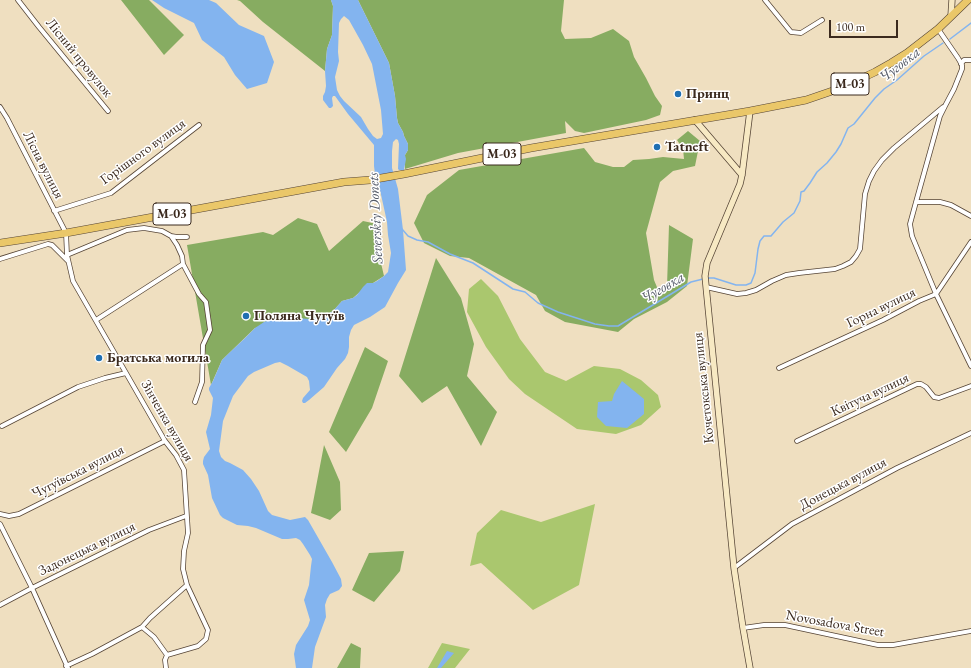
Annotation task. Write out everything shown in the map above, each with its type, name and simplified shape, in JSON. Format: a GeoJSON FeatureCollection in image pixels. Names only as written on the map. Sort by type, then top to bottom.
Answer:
{"type":"FeatureCollection","features":[{"type":"Feature","properties":{"kind":"highway","name":"М-03"},"geometry":{"type":"LineString","coordinates":[[0,243],[66,233],[344,182],[370,180],[404,174],[531,148],[750,111],[806,100],[858,81],[891,63],[907,53],[938,29],[968,0]]}},
{"type":"Feature","properties":{"kind":"main road"},"geometry":{"type":"LineString","coordinates":[[951,16],[952,0]]}},
{"type":"Feature","properties":{"kind":"main road","name":"Кочетокська вулиця"},"geometry":{"type":"LineString","coordinates":[[750,111],[740,184],[707,263],[705,278],[734,568],[750,668]]}},
{"type":"Feature","properties":{"kind":"main road"},"geometry":{"type":"LineString","coordinates":[[695,120],[742,175]]}},
{"type":"Feature","properties":{"kind":"street","name":"Лісний провулок"},"geometry":{"type":"LineString","coordinates":[[18,0],[108,111]]}},
{"type":"Feature","properties":{"kind":"street"},"geometry":{"type":"LineString","coordinates":[[765,0],[791,32],[801,33],[822,20]]}},
{"type":"Feature","properties":{"kind":"street"},"geometry":{"type":"LineString","coordinates":[[938,29],[961,64],[962,71],[940,116],[910,224],[912,236],[936,294],[971,366]]}},
{"type":"Feature","properties":{"kind":"street"},"geometry":{"type":"LineString","coordinates":[[961,64],[964,60],[971,60]]}},
{"type":"Feature","properties":{"kind":"street"},"geometry":{"type":"LineString","coordinates":[[706,287],[730,293],[746,294],[786,275],[836,269],[851,262],[860,249],[865,194],[868,181],[874,171],[894,148],[945,106]]}},
{"type":"Feature","properties":{"kind":"street","name":"Лісна вулиця"},"geometry":{"type":"LineString","coordinates":[[0,107],[66,233]]}},
{"type":"Feature","properties":{"kind":"street","name":"Горішного вулиця"},"geometry":{"type":"LineString","coordinates":[[54,211],[111,192],[199,125]]}},
{"type":"Feature","properties":{"kind":"street"},"geometry":{"type":"LineString","coordinates":[[916,202],[940,202],[950,205],[971,216]]}},
{"type":"Feature","properties":{"kind":"street"},"geometry":{"type":"LineString","coordinates":[[67,255],[127,230],[144,228],[162,231],[171,236],[187,237]]}},
{"type":"Feature","properties":{"kind":"street","name":"Зінченка вулиця"},"geometry":{"type":"LineString","coordinates":[[66,233],[67,255],[73,281],[164,441],[176,455],[184,470],[188,533],[184,551],[183,569],[187,585],[208,630],[206,639],[198,646],[167,654]]}},
{"type":"Feature","properties":{"kind":"street"},"geometry":{"type":"LineString","coordinates":[[171,236],[182,256],[183,264],[199,294],[206,302],[210,330],[203,345],[202,382],[195,402]]}},
{"type":"Feature","properties":{"kind":"street","name":"Горна вулиця"},"geometry":{"type":"LineString","coordinates":[[779,368],[936,294],[971,242]]}},
{"type":"Feature","properties":{"kind":"street"},"geometry":{"type":"LineString","coordinates":[[0,260],[48,244],[52,245],[69,261]]}},
{"type":"Feature","properties":{"kind":"street"},"geometry":{"type":"LineString","coordinates":[[96,320],[183,264]]}},
{"type":"Feature","properties":{"kind":"street"},"geometry":{"type":"LineString","coordinates":[[2,426],[78,387],[126,373]]}},
{"type":"Feature","properties":{"kind":"street","name":"Квітуча вулиця"},"geometry":{"type":"LineString","coordinates":[[797,441],[917,384],[921,384],[926,387],[934,397],[939,398],[971,386]]}},
{"type":"Feature","properties":{"kind":"street","name":"Донецька вулиця"},"geometry":{"type":"LineString","coordinates":[[734,568],[792,524],[897,468],[971,433]]}},
{"type":"Feature","properties":{"kind":"street","name":"Чугуївська вулиця"},"geometry":{"type":"LineString","coordinates":[[0,514],[9,516],[19,514],[164,441]]}},
{"type":"Feature","properties":{"kind":"street","name":"Задонецька вулиця"},"geometry":{"type":"LineString","coordinates":[[0,605],[149,530],[186,516]]}},
{"type":"Feature","properties":{"kind":"street"},"geometry":{"type":"LineString","coordinates":[[0,524],[32,588],[67,667],[142,627],[187,585]]}},
{"type":"Feature","properties":{"kind":"street","name":"Novosadova Street"},"geometry":{"type":"LineString","coordinates":[[743,628],[764,625],[785,625],[878,645],[892,645],[971,631]]}},
{"type":"Feature","properties":{"kind":"street"},"geometry":{"type":"LineString","coordinates":[[142,627],[154,638],[167,654],[165,660],[166,668]]}},
{"type":"Feature","properties":{"kind":"green space"},"geometry":{"type":"Polygon","coordinates":[[[121,0],[149,0],[184,35],[164,55],[121,0]]]}},
{"type":"Feature","properties":{"kind":"green space"},"geometry":{"type":"Polygon","coordinates":[[[237,0],[331,0],[333,6],[332,35],[327,49],[325,71],[263,22],[240,1],[237,0]]]}},
{"type":"Feature","properties":{"kind":"green space"},"geometry":{"type":"Polygon","coordinates":[[[358,0],[564,0],[561,31],[565,39],[591,38],[613,29],[629,41],[634,57],[662,106],[660,115],[646,120],[584,133],[575,131],[565,121],[566,133],[458,153],[405,169],[405,155],[408,150],[408,144],[398,123],[389,63],[358,0]]]}},
{"type":"Feature","properties":{"kind":"green space"},"geometry":{"type":"Polygon","coordinates":[[[688,131],[700,141],[695,166],[673,171],[660,182],[646,233],[654,280],[659,292],[667,286],[669,225],[693,239],[687,286],[667,302],[634,319],[618,332],[565,322],[545,311],[536,295],[469,258],[450,256],[424,243],[414,223],[427,195],[459,170],[584,148],[595,162],[613,167],[624,167],[633,160],[663,157],[684,159],[683,149],[677,140],[688,131]]]}},
{"type":"Feature","properties":{"kind":"green space"},"geometry":{"type":"Polygon","coordinates":[[[298,218],[317,224],[329,251],[363,221],[377,224],[378,250],[384,276],[373,283],[370,283],[353,298],[342,301],[327,315],[255,328],[222,360],[211,385],[187,245],[263,232],[273,235],[298,218]]]}},
{"type":"Feature","properties":{"kind":"green space"},"geometry":{"type":"Polygon","coordinates":[[[436,258],[461,298],[474,344],[467,376],[497,412],[481,446],[447,386],[422,403],[399,376],[436,258]]]}},
{"type":"Feature","properties":{"kind":"green space"},"geometry":{"type":"Polygon","coordinates":[[[481,279],[498,296],[520,339],[545,372],[566,381],[594,366],[620,369],[641,380],[658,395],[661,407],[641,425],[616,434],[577,429],[525,394],[509,379],[486,347],[467,312],[469,289],[481,279]]]}},
{"type":"Feature","properties":{"kind":"green space"},"geometry":{"type":"Polygon","coordinates":[[[365,347],[388,361],[372,408],[346,452],[329,432],[365,347]]]}},
{"type":"Feature","properties":{"kind":"green space"},"geometry":{"type":"Polygon","coordinates":[[[324,445],[340,482],[341,510],[330,520],[311,513],[324,445]]]}},
{"type":"Feature","properties":{"kind":"green space"},"geometry":{"type":"Polygon","coordinates":[[[595,504],[579,585],[533,610],[481,563],[470,566],[477,533],[501,510],[541,522],[595,504]]]}},
{"type":"Feature","properties":{"kind":"green space"},"geometry":{"type":"Polygon","coordinates":[[[404,551],[400,571],[374,602],[352,590],[369,553],[404,551]]]}},
{"type":"Feature","properties":{"kind":"green space"},"geometry":{"type":"Polygon","coordinates":[[[351,643],[361,648],[360,668],[337,668],[351,643]]]}},
{"type":"Feature","properties":{"kind":"green space"},"geometry":{"type":"Polygon","coordinates":[[[442,643],[470,649],[455,668],[428,668],[442,643]]]}},
{"type":"Feature","properties":{"kind":"water"},"geometry":{"type":"Polygon","coordinates":[[[152,0],[209,0],[216,3],[239,25],[264,36],[274,62],[267,83],[247,89],[235,75],[224,57],[202,40],[194,23],[164,8],[152,0]]]}},
{"type":"Feature","properties":{"kind":"water"},"geometry":{"type":"Polygon","coordinates":[[[331,0],[358,0],[389,63],[398,123],[408,144],[408,150],[405,155],[406,159],[404,170],[398,169],[399,144],[398,140],[396,139],[393,142],[392,151],[392,168],[398,189],[406,270],[385,307],[354,325],[349,337],[348,353],[345,359],[324,387],[305,403],[302,401],[303,398],[310,390],[307,377],[280,362],[254,372],[248,376],[233,396],[223,421],[219,451],[221,457],[225,461],[243,470],[251,479],[259,491],[268,511],[272,515],[290,520],[305,517],[308,520],[341,579],[342,586],[339,590],[330,594],[325,605],[326,617],[315,647],[312,668],[296,668],[294,654],[296,645],[310,620],[304,600],[309,585],[312,559],[300,540],[296,538],[282,539],[256,528],[237,525],[223,518],[212,498],[208,475],[203,461],[210,449],[206,432],[211,415],[213,398],[209,388],[222,360],[255,328],[264,322],[282,317],[310,319],[327,315],[342,301],[353,298],[357,295],[367,283],[377,281],[388,272],[391,253],[387,222],[379,183],[375,174],[374,145],[335,96],[332,98],[333,106],[331,108],[329,108],[323,100],[326,86],[325,71],[327,49],[332,35],[333,6],[331,0]],[[344,16],[339,23],[339,61],[335,77],[337,90],[344,101],[361,117],[373,136],[377,139],[381,138],[383,134],[381,110],[372,64],[349,20],[344,16]]]}},
{"type":"Feature","properties":{"kind":"water"},"geometry":{"type":"Polygon","coordinates":[[[622,381],[644,399],[644,414],[627,428],[606,426],[597,417],[598,402],[612,401],[614,394],[622,381]]]}},
{"type":"Feature","properties":{"kind":"water"},"geometry":{"type":"Polygon","coordinates":[[[447,651],[454,653],[441,668],[437,668],[447,651]]]}},
{"type":"Feature","properties":{"kind":"waterway","name":"Чуговка"},"geometry":{"type":"LineString","coordinates":[[950,39],[971,23]]}},
{"type":"Feature","properties":{"kind":"waterway","name":"Чуговка"},"geometry":{"type":"LineString","coordinates":[[402,229],[408,236],[417,240],[428,242],[450,254],[473,263],[513,289],[525,292],[538,303],[558,312],[595,324],[618,326],[691,282],[714,278],[736,285],[746,285],[751,283],[755,273],[760,241],[764,236],[771,236],[783,222],[794,213],[800,201],[801,192],[804,191],[817,172],[836,152],[848,128],[854,124],[884,89],[897,80],[924,56],[943,43]]}},
{"type":"Feature","properties":{"kind":"place","name":"Принц"},"geometry":{"type":"Point","coordinates":[678,94]}},
{"type":"Feature","properties":{"kind":"place","name":"Tatneft"},"geometry":{"type":"Point","coordinates":[657,147]}},
{"type":"Feature","properties":{"kind":"place","name":"Поляна Чугуїв"},"geometry":{"type":"Point","coordinates":[246,316]}},
{"type":"Feature","properties":{"kind":"place","name":"Братська могила"},"geometry":{"type":"Point","coordinates":[99,358]}},
{"type":"Feature","properties":{"kind":"water label","name":"Severskiy Donets"},"geometry":{"type":"Point","coordinates":[376,218]}}]}
